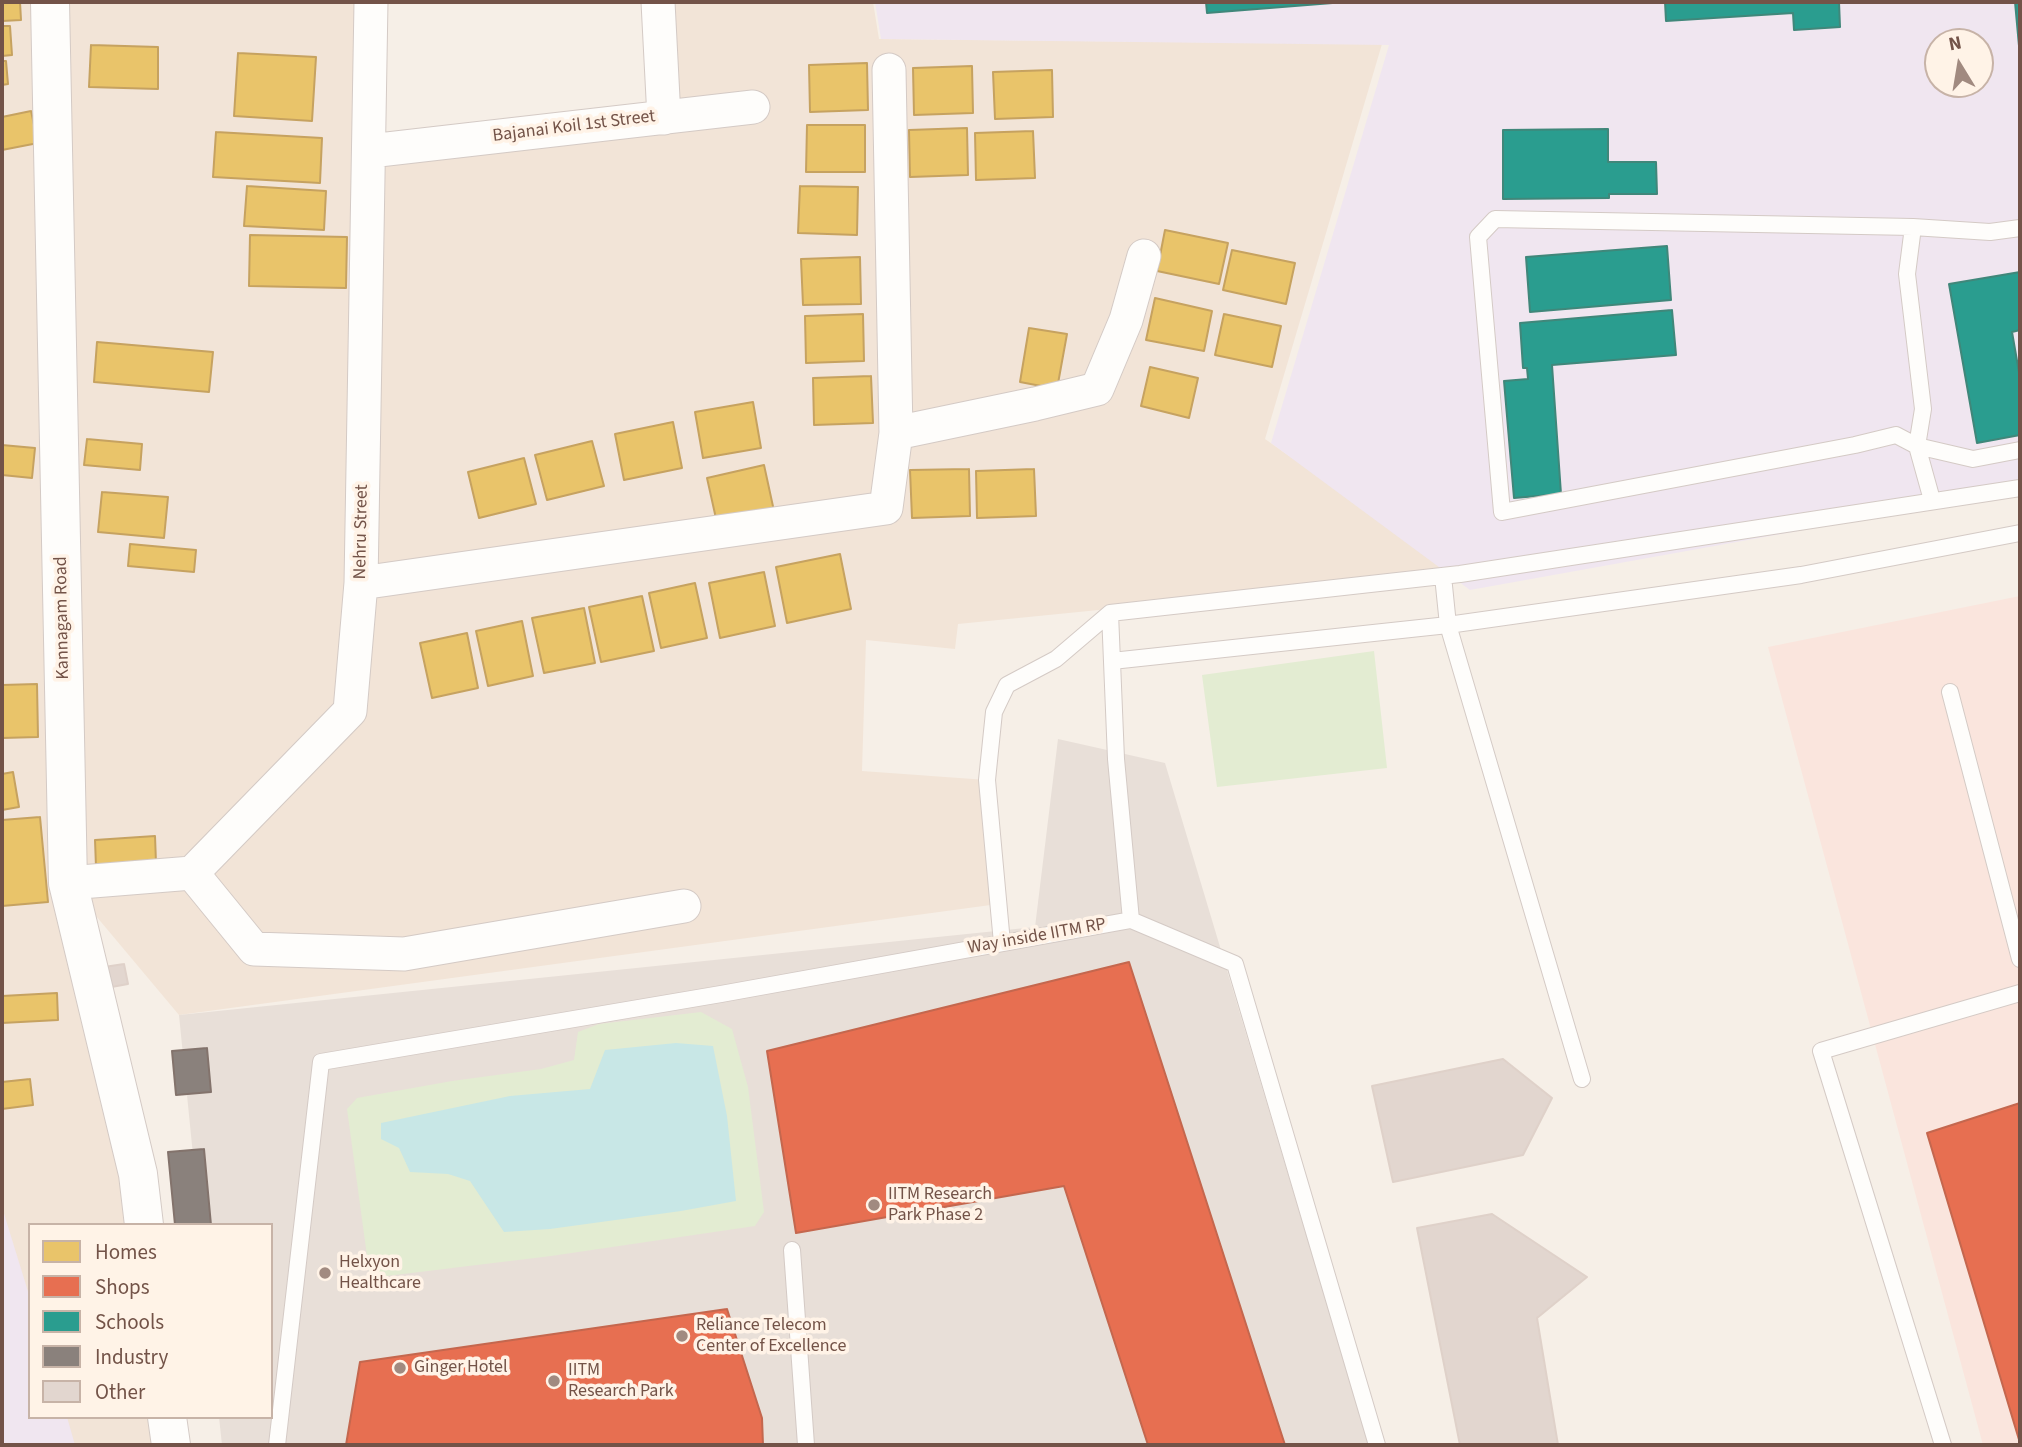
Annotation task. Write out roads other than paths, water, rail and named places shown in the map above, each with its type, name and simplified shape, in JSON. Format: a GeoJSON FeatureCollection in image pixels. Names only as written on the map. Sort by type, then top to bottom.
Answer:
{"type":"FeatureCollection","features":[{"type":"Feature","properties":{"kind":"street","name":"Kannagam Road"},"geometry":{"type":"LineString","coordinates":[[50,2],[68,883],[138,1174],[144,1223]]}},
{"type":"Feature","properties":{"kind":"street","name":"Nehru Street"},"geometry":{"type":"LineString","coordinates":[[192,873],[350,711],[361,583],[371,2]]}},
{"type":"Feature","properties":{"kind":"street","name":"Bajanai Koil 1st Street"},"geometry":{"type":"LineString","coordinates":[[370,151],[664,117],[658,2]]}},
{"type":"Feature","properties":{"kind":"street"},"geometry":{"type":"LineString","coordinates":[[361,583],[886,508],[896,433],[889,70]]}},
{"type":"Feature","properties":{"kind":"street"},"geometry":{"type":"LineString","coordinates":[[664,117],[753,107]]}},
{"type":"Feature","properties":{"kind":"street"},"geometry":{"type":"LineString","coordinates":[[896,433],[1097,389],[1126,320],[1144,256]]}},
{"type":"Feature","properties":{"kind":"street"},"geometry":{"type":"LineString","coordinates":[[68,883],[192,873],[254,949],[404,954],[684,906]]}},
{"type":"Feature","properties":{"kind":"street"},"geometry":{"type":"LineString","coordinates":[[167,1419],[171,1445]]}},
{"type":"Feature","properties":{"kind":"lane"},"geometry":{"type":"LineString","coordinates":[[2020,228],[1990,232],[1913,227],[1609,219],[1495,219],[1478,237],[1502,512],[1896,435],[1917,446],[1973,459],[2020,450]]}},
{"type":"Feature","properties":{"kind":"lane"},"geometry":{"type":"LineString","coordinates":[[1913,227],[1907,274],[1923,409],[1917,446],[1932,500]]}},
{"type":"Feature","properties":{"kind":"lane"},"geometry":{"type":"LineString","coordinates":[[1002,943],[987,780],[993,712],[1007,685],[1056,659],[1110,613],[1443,576],[2020,488]]}},
{"type":"Feature","properties":{"kind":"lane"},"geometry":{"type":"LineString","coordinates":[[1112,661],[1448,625],[1801,575],[2020,533]]}},
{"type":"Feature","properties":{"kind":"lane"},"geometry":{"type":"LineString","coordinates":[[1443,576],[1448,625],[1582,1079]]}},
{"type":"Feature","properties":{"kind":"lane","name":"Way inside IITM RP"},"geometry":{"type":"LineString","coordinates":[[277,1445],[321,1062],[1131,920],[1116,759],[1110,613]]}},
{"type":"Feature","properties":{"kind":"lane"},"geometry":{"type":"LineString","coordinates":[[1950,692],[2020,959]]}},
{"type":"Feature","properties":{"kind":"lane"},"geometry":{"type":"LineString","coordinates":[[1131,920],[1235,964],[1377,1445]]}},
{"type":"Feature","properties":{"kind":"lane"},"geometry":{"type":"LineString","coordinates":[[1943,1445],[1821,1051],[2020,993]]}},
{"type":"Feature","properties":{"kind":"lane"},"geometry":{"type":"LineString","coordinates":[[792,1250],[806,1445]]}},
{"type":"Feature","properties":{"kind":"water"},"geometry":{"type":"Polygon","coordinates":[[[676,1043],[713,1046],[727,1116],[736,1201],[550,1229],[504,1232],[470,1181],[448,1174],[410,1172],[399,1148],[381,1139],[381,1123],[510,1096],[590,1089],[605,1050],[676,1043]]]}},
{"type":"Feature","properties":{"kind":"place","name":"IITM Research Park Phase 2"},"geometry":{"type":"Point","coordinates":[874,1205]}},
{"type":"Feature","properties":{"kind":"place","name":"Helxyon Healthcare"},"geometry":{"type":"Point","coordinates":[325,1273]}},
{"type":"Feature","properties":{"kind":"place","name":"Reliance Telecom Center of Excellence"},"geometry":{"type":"Point","coordinates":[682,1336]}},
{"type":"Feature","properties":{"kind":"place","name":"Ginger Hotel"},"geometry":{"type":"Point","coordinates":[400,1368]}},
{"type":"Feature","properties":{"kind":"place","name":"IITM Research Park"},"geometry":{"type":"Point","coordinates":[554,1381]}}]}
